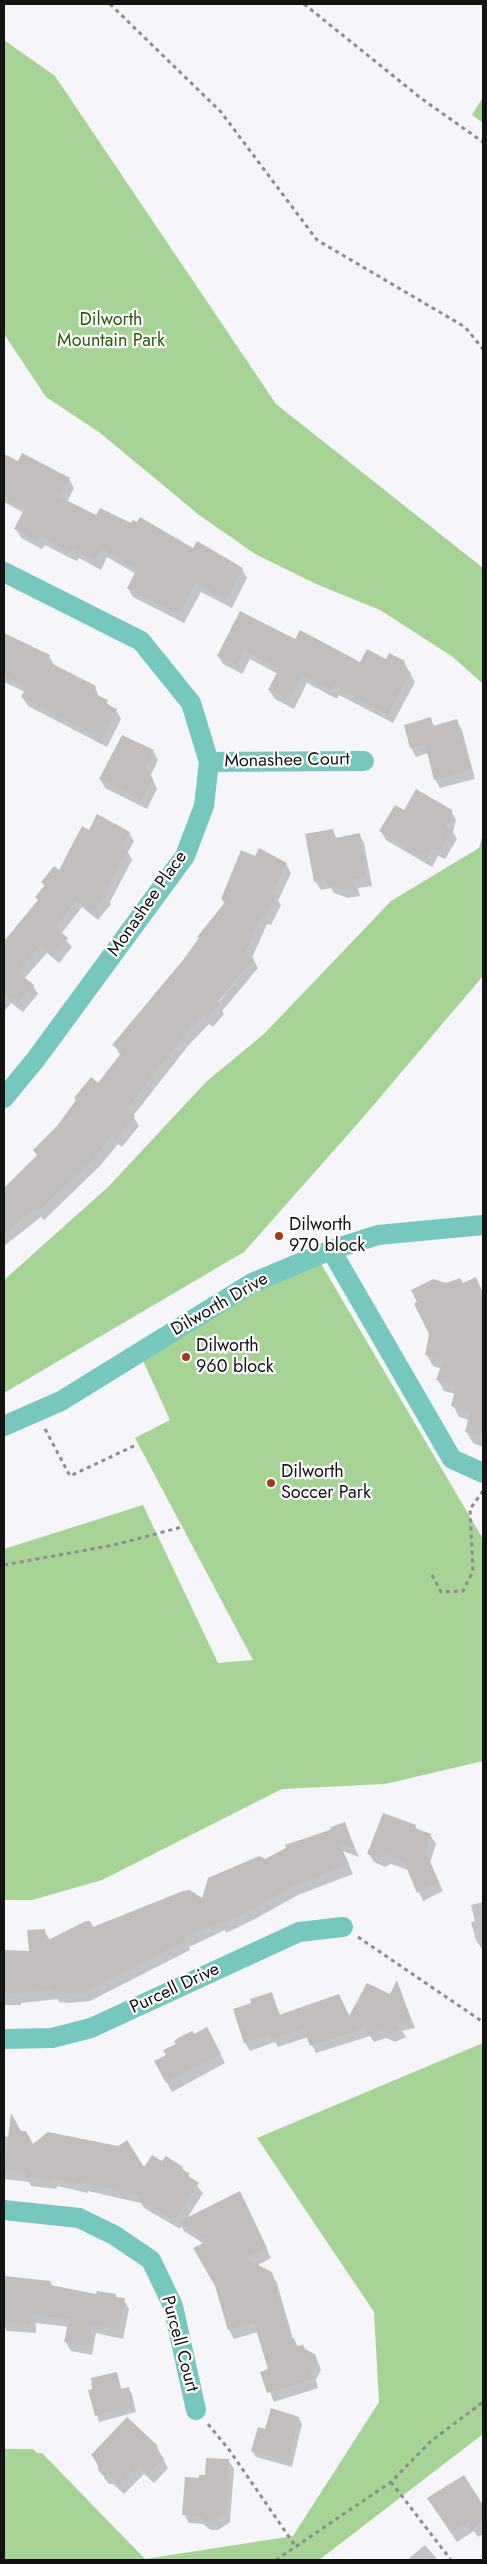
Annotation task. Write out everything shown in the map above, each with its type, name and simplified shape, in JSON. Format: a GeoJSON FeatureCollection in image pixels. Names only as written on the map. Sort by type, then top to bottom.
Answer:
{"type":"FeatureCollection","features":[{"type":"Feature","properties":{"kind":"street","name":"Monashee Place"},"geometry":{"type":"LineString","coordinates":[[4,572],[141,641],[191,703],[209,762],[204,806],[185,856],[36,1059],[4,1098]]}},
{"type":"Feature","properties":{"kind":"street","name":"Monashee Court"},"geometry":{"type":"LineString","coordinates":[[209,762],[364,761]]}},
{"type":"Feature","properties":{"kind":"street","name":"Dilworth Drive"},"geometry":{"type":"LineString","coordinates":[[4,1426],[61,1401],[252,1283],[331,1250],[378,1235],[483,1226]]}},
{"type":"Feature","properties":{"kind":"street"},"geometry":{"type":"LineString","coordinates":[[331,1250],[452,1459],[483,1473]]}},
{"type":"Feature","properties":{"kind":"street","name":"Purcell Drive"},"geometry":{"type":"LineString","coordinates":[[4,2039],[52,2038],[92,2028],[299,1932],[343,1927]]}},
{"type":"Feature","properties":{"kind":"street","name":"Purcell Court"},"geometry":{"type":"LineString","coordinates":[[4,2210],[79,2218],[114,2234],[151,2260],[173,2306],[196,2410]]}},
{"type":"Feature","properties":{"kind":"path"},"geometry":{"type":"LineString","coordinates":[[110,4],[221,112],[317,240],[464,327],[483,349]]}},
{"type":"Feature","properties":{"kind":"path"},"geometry":{"type":"LineString","coordinates":[[304,4],[422,99],[483,142]]}},
{"type":"Feature","properties":{"kind":"path"},"geometry":{"type":"LineString","coordinates":[[35,1411],[70,1476],[136,1445]]}},
{"type":"Feature","properties":{"kind":"path"},"geometry":{"type":"LineString","coordinates":[[432,1575],[441,1592],[463,1591],[473,1571],[470,1509],[483,1491]]}},
{"type":"Feature","properties":{"kind":"path"},"geometry":{"type":"LineString","coordinates":[[4,1565],[114,1545],[182,1527]]}},
{"type":"Feature","properties":{"kind":"path"},"geometry":{"type":"LineString","coordinates":[[343,1927],[483,2022]]}},
{"type":"Feature","properties":{"kind":"path"},"geometry":{"type":"LineString","coordinates":[[276,2560],[392,2482],[431,2441],[483,2402]]}},
{"type":"Feature","properties":{"kind":"path"},"geometry":{"type":"LineString","coordinates":[[196,2410],[230,2451],[296,2548]]}},
{"type":"Feature","properties":{"kind":"path"},"geometry":{"type":"LineString","coordinates":[[392,2482],[451,2560]]}},
{"type":"Feature","properties":{"kind":"green space","name":"Dilworth Mountain Park"},"geometry":{"type":"Polygon","coordinates":[[[4,40],[55,76],[276,404],[483,568],[483,684],[453,657],[380,610],[316,584],[255,554],[199,515],[99,432],[46,397],[4,334],[4,40]]]}},
{"type":"Feature","properties":{"kind":"green space"},"geometry":{"type":"Polygon","coordinates":[[[483,97],[483,123],[472,115],[483,97]]]}},
{"type":"Feature","properties":{"kind":"green space"},"geometry":{"type":"Polygon","coordinates":[[[483,834],[483,976],[360,1121],[244,1252],[4,1393],[4,1280],[108,1187],[207,1081],[264,1034],[391,901],[479,848],[483,834]]]}},
{"type":"Feature","properties":{"kind":"green space"},"geometry":{"type":"Polygon","coordinates":[[[317,1257],[483,1539],[483,1761],[385,1784],[282,1789],[102,1880],[32,1900],[4,1900],[4,1549],[143,1505],[218,1663],[253,1660],[135,1438],[170,1420],[139,1352],[317,1257]]]}},
{"type":"Feature","properties":{"kind":"green space"},"geometry":{"type":"Polygon","coordinates":[[[483,2043],[483,2434],[319,2560],[4,2560],[4,2449],[33,2449],[37,2453],[42,2453],[145,2559],[293,2536],[379,2402],[374,2312],[257,2138],[483,2043]]]}},
{"type":"Feature","properties":{"kind":"building"},"geometry":{"type":"Polygon","coordinates":[[[22,453],[70,478],[60,497],[96,515],[100,508],[131,523],[133,520],[137,522],[140,517],[193,548],[197,541],[243,568],[226,600],[196,583],[179,615],[127,588],[137,569],[102,549],[96,561],[73,550],[72,552],[63,550],[40,536],[37,541],[14,529],[25,508],[4,497],[4,454],[18,461],[22,453]]]}},
{"type":"Feature","properties":{"kind":"building"},"geometry":{"type":"Polygon","coordinates":[[[240,611],[295,639],[300,630],[360,662],[367,649],[386,659],[389,653],[405,661],[401,667],[411,672],[388,715],[334,686],[331,691],[302,675],[289,701],[268,690],[279,669],[245,651],[237,666],[217,656],[240,611]]]}},
{"type":"Feature","properties":{"kind":"building"},"geometry":{"type":"Polygon","coordinates":[[[4,633],[50,655],[47,661],[96,686],[93,693],[108,700],[106,704],[117,709],[102,739],[21,697],[26,687],[4,676],[4,633]]]}},
{"type":"Feature","properties":{"kind":"building"},"geometry":{"type":"Polygon","coordinates":[[[431,717],[433,726],[457,719],[471,770],[434,780],[425,744],[410,748],[404,725],[431,717]]]}},
{"type":"Feature","properties":{"kind":"building"},"geometry":{"type":"Polygon","coordinates":[[[122,735],[154,750],[145,769],[150,771],[147,776],[153,779],[142,801],[99,779],[122,735]]]}},
{"type":"Feature","properties":{"kind":"building"},"geometry":{"type":"Polygon","coordinates":[[[416,789],[452,810],[452,816],[446,826],[453,829],[439,851],[433,848],[427,859],[379,831],[395,805],[404,810],[416,789]]]}},
{"type":"Feature","properties":{"kind":"building"},"geometry":{"type":"Polygon","coordinates":[[[97,814],[130,832],[123,844],[128,851],[105,894],[107,895],[93,912],[77,900],[55,927],[68,938],[53,955],[41,945],[18,972],[34,985],[18,1004],[4,993],[4,941],[38,900],[35,897],[45,885],[41,882],[54,866],[59,870],[82,826],[89,830],[97,814]]]}},
{"type":"Feature","properties":{"kind":"building"},"geometry":{"type":"Polygon","coordinates":[[[333,829],[335,838],[360,833],[367,877],[354,879],[355,888],[342,890],[327,884],[326,879],[314,882],[305,834],[333,829]]]}},
{"type":"Feature","properties":{"kind":"building"},"geometry":{"type":"Polygon","coordinates":[[[259,848],[287,863],[273,893],[276,895],[266,917],[262,915],[246,952],[254,959],[218,1002],[220,1004],[207,1019],[203,1016],[183,1037],[127,1109],[135,1116],[116,1139],[112,1135],[95,1157],[38,1212],[35,1209],[4,1234],[4,1188],[37,1155],[33,1150],[57,1126],[76,1100],[74,1098],[91,1077],[98,1083],[122,1052],[112,1045],[183,960],[199,938],[197,937],[226,901],[221,899],[241,850],[255,856],[259,848]]]}},
{"type":"Feature","properties":{"kind":"building"},"geometry":{"type":"Polygon","coordinates":[[[476,1277],[483,1293],[483,1428],[481,1437],[465,1432],[470,1412],[451,1406],[456,1386],[436,1380],[443,1360],[425,1355],[429,1334],[414,1304],[417,1302],[411,1290],[433,1279],[446,1283],[460,1278],[463,1283],[476,1277]]]}},
{"type":"Feature","properties":{"kind":"building"},"geometry":{"type":"Polygon","coordinates":[[[383,1813],[416,1825],[415,1828],[431,1834],[426,1853],[439,1882],[417,1893],[404,1862],[386,1855],[379,1858],[367,1854],[383,1813]]]}},
{"type":"Feature","properties":{"kind":"building"},"geometry":{"type":"Polygon","coordinates":[[[345,1822],[355,1849],[339,1843],[349,1864],[293,1887],[220,1925],[219,1922],[185,1938],[186,1941],[84,1993],[53,1993],[53,1990],[4,1995],[4,1950],[29,1951],[27,1930],[45,1929],[46,1941],[86,1921],[90,1921],[93,1927],[183,1891],[190,1890],[202,1898],[208,1878],[259,1856],[265,1859],[286,1848],[285,1845],[330,1830],[331,1827],[345,1822]]]}},
{"type":"Feature","properties":{"kind":"building"},"geometry":{"type":"Polygon","coordinates":[[[397,1980],[411,2020],[397,2024],[402,2029],[390,2034],[381,2030],[368,2035],[365,2028],[310,2046],[304,2029],[272,2039],[270,2034],[244,2043],[233,2009],[251,2003],[250,1999],[272,1992],[279,2015],[339,1994],[349,2016],[367,1983],[390,1994],[397,1980]]]}},
{"type":"Feature","properties":{"kind":"building"},"geometry":{"type":"Polygon","coordinates":[[[207,2027],[221,2054],[166,2083],[154,2061],[166,2055],[163,2050],[176,2044],[174,2041],[178,2038],[192,2031],[194,2034],[207,2027]]]}},
{"type":"Feature","properties":{"kind":"building"},"geometry":{"type":"Polygon","coordinates":[[[11,2113],[21,2131],[26,2131],[33,2144],[48,2132],[118,2146],[127,2140],[144,2167],[152,2155],[162,2161],[166,2156],[183,2167],[182,2169],[190,2174],[188,2176],[199,2183],[175,2220],[137,2199],[140,2196],[84,2183],[83,2185],[52,2178],[52,2181],[25,2177],[25,2173],[4,2170],[11,2113]]]}},
{"type":"Feature","properties":{"kind":"building"},"geometry":{"type":"Polygon","coordinates":[[[240,2191],[267,2248],[246,2259],[272,2272],[291,2339],[294,2338],[297,2346],[303,2345],[305,2349],[315,2354],[317,2360],[311,2370],[314,2379],[267,2393],[260,2372],[268,2369],[254,2323],[228,2330],[215,2286],[193,2248],[207,2241],[178,2222],[240,2191]]]}},
{"type":"Feature","properties":{"kind":"building"},"geometry":{"type":"Polygon","coordinates":[[[4,2276],[51,2281],[50,2285],[96,2294],[97,2291],[116,2294],[116,2297],[125,2298],[119,2330],[92,2325],[88,2347],[64,2342],[69,2319],[32,2315],[31,2325],[4,2322],[4,2276]]]}},
{"type":"Feature","properties":{"kind":"building"},"geometry":{"type":"Polygon","coordinates":[[[117,2372],[121,2389],[129,2387],[133,2406],[95,2416],[88,2390],[92,2389],[91,2378],[117,2372]]]}},
{"type":"Feature","properties":{"kind":"building"},"geometry":{"type":"Polygon","coordinates":[[[271,2408],[299,2417],[289,2462],[251,2451],[258,2427],[265,2429],[271,2408]]]}},
{"type":"Feature","properties":{"kind":"building"},"geometry":{"type":"Polygon","coordinates":[[[127,2417],[158,2446],[155,2449],[164,2458],[148,2475],[139,2465],[119,2486],[98,2470],[98,2463],[91,2455],[127,2417]]]}},
{"type":"Feature","properties":{"kind":"building"},"geometry":{"type":"Polygon","coordinates":[[[206,2458],[229,2459],[226,2513],[212,2521],[205,2521],[197,2516],[182,2515],[185,2477],[199,2478],[199,2475],[205,2475],[206,2458]]]}},
{"type":"Feature","properties":{"kind":"building"},"geometry":{"type":"Polygon","coordinates":[[[464,2475],[483,2505],[483,2521],[472,2529],[468,2522],[451,2533],[427,2498],[464,2475]]]}},
{"type":"Feature","properties":{"kind":"place","name":"Dilworth 970 block"},"geometry":{"type":"Point","coordinates":[279,1236]}},
{"type":"Feature","properties":{"kind":"place","name":"Dilworth 960 block"},"geometry":{"type":"Point","coordinates":[186,1357]}},
{"type":"Feature","properties":{"kind":"place","name":"Dilworth Soccer Park"},"geometry":{"type":"Point","coordinates":[271,1483]}}]}
